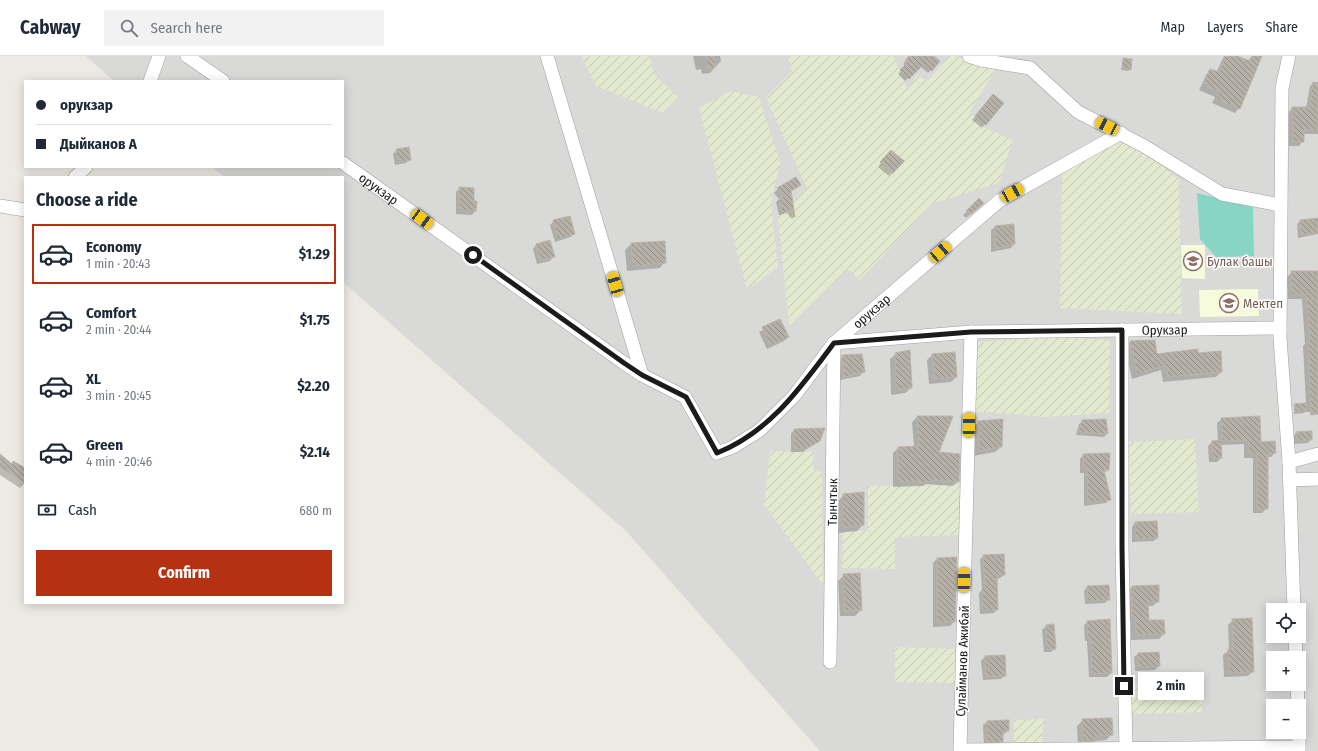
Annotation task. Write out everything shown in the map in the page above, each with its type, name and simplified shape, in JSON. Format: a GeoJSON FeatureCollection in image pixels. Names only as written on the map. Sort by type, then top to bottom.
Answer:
{"type":"FeatureCollection","features":[{"type":"Feature","properties":{"kind":"street"},"geometry":{"type":"LineString","coordinates":[[150,80],[159,56]]}},
{"type":"Feature","properties":{"kind":"street"},"geometry":{"type":"LineString","coordinates":[[187,56],[222,80]]}},
{"type":"Feature","properties":{"kind":"street"},"geometry":{"type":"LineString","coordinates":[[547,56],[642,375]]}},
{"type":"Feature","properties":{"kind":"street"},"geometry":{"type":"LineString","coordinates":[[969,56],[981,60],[1030,68],[1078,112],[1121,133],[1222,194],[1280,205]]}},
{"type":"Feature","properties":{"kind":"street"},"geometry":{"type":"LineString","coordinates":[[1289,56],[1282,88],[1280,328],[1289,462],[1294,603]]}},
{"type":"Feature","properties":{"kind":"street","name":"орукзар"},"geometry":{"type":"LineString","coordinates":[[344,164],[642,375],[686,397],[717,453],[733,446],[760,430],[794,396],[834,343],[999,201],[1121,133]]}},
{"type":"Feature","properties":{"kind":"street"},"geometry":{"type":"LineString","coordinates":[[76,176],[85,168]]}},
{"type":"Feature","properties":{"kind":"street"},"geometry":{"type":"LineString","coordinates":[[0,206],[24,210]]}},
{"type":"Feature","properties":{"kind":"street","name":"Орукзар"},"geometry":{"type":"LineString","coordinates":[[834,343],[971,332],[1280,328]]}},
{"type":"Feature","properties":{"kind":"street"},"geometry":{"type":"LineString","coordinates":[[1122,330],[1122,547],[1126,749]]}},
{"type":"Feature","properties":{"kind":"street","name":"Сулайманов Ажибай"},"geometry":{"type":"LineString","coordinates":[[960,750],[971,332]]}},
{"type":"Feature","properties":{"kind":"street","name":"Тынчтык"},"geometry":{"type":"LineString","coordinates":[[830,662],[834,343]]}},
{"type":"Feature","properties":{"kind":"street"},"geometry":{"type":"LineString","coordinates":[[1289,462],[1318,454]]}},
{"type":"Feature","properties":{"kind":"street"},"geometry":{"type":"LineString","coordinates":[[1289,480],[1318,479]]}},
{"type":"Feature","properties":{"kind":"street"},"geometry":{"type":"LineString","coordinates":[[960,750],[1299,749]]}},
{"type":"Feature","properties":{"kind":"shaded area"},"geometry":{"type":"Polygon","coordinates":[[[86,56],[1318,56],[1318,751],[820,751],[627,532],[344,283],[344,176],[223,176],[213,168],[344,168],[344,80],[113,80],[86,56]]]}},
{"type":"Feature","properties":{"kind":"shaded area"},"geometry":{"type":"Polygon","coordinates":[[[581,56],[649,56],[655,75],[678,97],[662,113],[596,86],[581,56]]]}},
{"type":"Feature","properties":{"kind":"shaded area"},"geometry":{"type":"Polygon","coordinates":[[[788,56],[893,56],[908,90],[917,75],[928,81],[949,56],[955,56],[996,68],[970,112],[984,127],[1013,140],[999,183],[931,204],[860,280],[847,269],[789,326],[778,217],[807,188],[766,98],[792,72],[788,56]]]}},
{"type":"Feature","properties":{"kind":"shaded area"},"geometry":{"type":"Polygon","coordinates":[[[731,91],[759,97],[780,163],[771,203],[778,267],[747,290],[699,108],[731,91]]]}},
{"type":"Feature","properties":{"kind":"shaded area"},"geometry":{"type":"Polygon","coordinates":[[[1131,142],[1179,179],[1182,314],[1060,308],[1062,174],[1112,143],[1131,142]]]}},
{"type":"Feature","properties":{"kind":"shaded area"},"geometry":{"type":"Polygon","coordinates":[[[1197,193],[1253,207],[1254,256],[1216,257],[1200,239],[1197,193]]]}},
{"type":"Feature","properties":{"kind":"shaded area","name":"Булак башы"},"geometry":{"type":"Polygon","coordinates":[[[1181,245],[1205,245],[1205,279],[1182,278],[1181,245]]]}},
{"type":"Feature","properties":{"kind":"shaded area","name":"Мектеп"},"geometry":{"type":"Polygon","coordinates":[[[1258,289],[1259,316],[1200,317],[1199,290],[1258,289]]]}},
{"type":"Feature","properties":{"kind":"shaded area"},"geometry":{"type":"Polygon","coordinates":[[[1050,337],[1110,340],[1109,413],[1048,417],[973,411],[976,342],[1050,337]]]}},
{"type":"Feature","properties":{"kind":"shaded area"},"geometry":{"type":"Polygon","coordinates":[[[1195,439],[1199,512],[1131,514],[1129,442],[1195,439]]]}},
{"type":"Feature","properties":{"kind":"shaded area"},"geometry":{"type":"Polygon","coordinates":[[[770,451],[813,452],[814,469],[822,473],[823,585],[764,505],[770,451]]]}},
{"type":"Feature","properties":{"kind":"shaded area"},"geometry":{"type":"Polygon","coordinates":[[[960,485],[962,535],[895,537],[895,569],[842,568],[843,532],[868,530],[868,486],[960,485]]]}},
{"type":"Feature","properties":{"kind":"shaded area"},"geometry":{"type":"Polygon","coordinates":[[[895,647],[958,649],[958,683],[895,682],[895,647]]]}},
{"type":"Feature","properties":{"kind":"shaded area"},"geometry":{"type":"Polygon","coordinates":[[[1202,683],[1202,712],[1129,714],[1129,685],[1202,683]]]}},
{"type":"Feature","properties":{"kind":"shaded area"},"geometry":{"type":"Polygon","coordinates":[[[1044,719],[1042,746],[1014,746],[1014,720],[1044,719]]]}},
{"type":"Feature","properties":{"kind":"building"},"geometry":{"type":"Polygon","coordinates":[[[705,56],[714,56],[716,67],[708,69],[705,56]]]}},
{"type":"Feature","properties":{"kind":"building"},"geometry":{"type":"Polygon","coordinates":[[[909,56],[934,56],[940,61],[932,71],[924,64],[909,79],[900,70],[907,63],[905,61],[909,56]]]}},
{"type":"Feature","properties":{"kind":"building"},"geometry":{"type":"Polygon","coordinates":[[[1225,56],[1237,56],[1250,61],[1252,56],[1262,56],[1240,109],[1216,99],[1219,92],[1203,85],[1210,69],[1219,72],[1225,56]]]}},
{"type":"Feature","properties":{"kind":"building"},"geometry":{"type":"Polygon","coordinates":[[[1123,58],[1132,59],[1131,70],[1122,69],[1123,58]]]}},
{"type":"Feature","properties":{"kind":"building"},"geometry":{"type":"Polygon","coordinates":[[[1313,82],[1318,83],[1318,130],[1304,130],[1304,142],[1293,142],[1292,107],[1309,107],[1313,82]]]}},
{"type":"Feature","properties":{"kind":"building"},"geometry":{"type":"Polygon","coordinates":[[[993,94],[1004,103],[986,125],[975,116],[993,94]]]}},
{"type":"Feature","properties":{"kind":"building"},"geometry":{"type":"Polygon","coordinates":[[[409,147],[411,160],[398,162],[396,149],[409,147]]]}},
{"type":"Feature","properties":{"kind":"building"},"geometry":{"type":"Polygon","coordinates":[[[891,150],[904,161],[893,173],[880,162],[891,150]]]}},
{"type":"Feature","properties":{"kind":"building"},"geometry":{"type":"Polygon","coordinates":[[[796,177],[801,185],[791,191],[795,217],[791,210],[782,212],[779,198],[783,197],[777,188],[796,177]]]}},
{"type":"Feature","properties":{"kind":"building"},"geometry":{"type":"Polygon","coordinates":[[[459,187],[474,188],[474,201],[477,201],[476,211],[459,211],[459,187]]]}},
{"type":"Feature","properties":{"kind":"building"},"geometry":{"type":"Polygon","coordinates":[[[979,198],[984,203],[970,215],[966,211],[979,198]]]}},
{"type":"Feature","properties":{"kind":"building"},"geometry":{"type":"Polygon","coordinates":[[[570,216],[575,234],[558,239],[553,220],[570,216]]]}},
{"type":"Feature","properties":{"kind":"building"},"geometry":{"type":"Polygon","coordinates":[[[1318,218],[1318,233],[1301,235],[1300,220],[1318,218]]]}},
{"type":"Feature","properties":{"kind":"building"},"geometry":{"type":"Polygon","coordinates":[[[1014,224],[1015,244],[995,249],[995,226],[1014,224]]]}},
{"type":"Feature","properties":{"kind":"building"},"geometry":{"type":"Polygon","coordinates":[[[550,240],[555,257],[540,261],[536,244],[550,240]]]}},
{"type":"Feature","properties":{"kind":"building"},"geometry":{"type":"Polygon","coordinates":[[[665,241],[666,263],[633,266],[631,243],[665,241]]]}},
{"type":"Feature","properties":{"kind":"building"},"geometry":{"type":"Polygon","coordinates":[[[1291,271],[1318,271],[1318,414],[1311,415],[1308,340],[1310,340],[1306,294],[1292,295],[1291,271]]]}},
{"type":"Feature","properties":{"kind":"building"},"geometry":{"type":"Polygon","coordinates":[[[780,319],[789,337],[770,346],[762,327],[780,319]]]}},
{"type":"Feature","properties":{"kind":"building"},"geometry":{"type":"Polygon","coordinates":[[[1155,340],[1157,354],[1198,349],[1198,353],[1221,351],[1222,372],[1168,377],[1166,365],[1137,374],[1130,341],[1155,340]]]}},
{"type":"Feature","properties":{"kind":"building"},"geometry":{"type":"Polygon","coordinates":[[[910,350],[912,388],[896,390],[895,353],[910,350]]]}},
{"type":"Feature","properties":{"kind":"building"},"geometry":{"type":"Polygon","coordinates":[[[955,352],[957,377],[935,379],[932,354],[955,352]]]}},
{"type":"Feature","properties":{"kind":"building"},"geometry":{"type":"Polygon","coordinates":[[[862,354],[865,372],[844,377],[842,355],[862,354]]]}},
{"type":"Feature","properties":{"kind":"building"},"geometry":{"type":"Polygon","coordinates":[[[1306,403],[1306,411],[1295,412],[1294,404],[1306,403]]]}},
{"type":"Feature","properties":{"kind":"building"},"geometry":{"type":"Polygon","coordinates":[[[917,416],[953,416],[939,452],[960,454],[959,482],[930,480],[929,482],[898,482],[898,447],[919,446],[917,416]]]}},
{"type":"Feature","properties":{"kind":"building"},"geometry":{"type":"Polygon","coordinates":[[[1260,416],[1261,442],[1275,441],[1276,453],[1268,454],[1268,509],[1257,509],[1257,454],[1249,454],[1248,440],[1222,441],[1221,418],[1260,416]]]}},
{"type":"Feature","properties":{"kind":"building"},"geometry":{"type":"Polygon","coordinates":[[[1003,419],[1002,447],[979,451],[978,421],[1003,419]]]}},
{"type":"Feature","properties":{"kind":"building"},"geometry":{"type":"Polygon","coordinates":[[[1106,419],[1108,434],[1079,432],[1082,420],[1106,419]]]}},
{"type":"Feature","properties":{"kind":"building"},"geometry":{"type":"Polygon","coordinates":[[[825,428],[820,441],[808,448],[794,449],[794,429],[825,428]]]}},
{"type":"Feature","properties":{"kind":"building"},"geometry":{"type":"Polygon","coordinates":[[[1312,431],[1312,440],[1297,441],[1296,432],[1312,431]]]}},
{"type":"Feature","properties":{"kind":"building"},"geometry":{"type":"Polygon","coordinates":[[[1221,440],[1222,458],[1213,459],[1212,441],[1221,440]]]}},
{"type":"Feature","properties":{"kind":"building"},"geometry":{"type":"Polygon","coordinates":[[[1110,453],[1109,470],[1104,470],[1111,500],[1087,503],[1087,470],[1084,470],[1083,454],[1110,453]]]}},
{"type":"Feature","properties":{"kind":"building"},"geometry":{"type":"Polygon","coordinates":[[[0,454],[12,464],[13,461],[24,467],[24,482],[0,467],[0,454]]]}},
{"type":"Feature","properties":{"kind":"building"},"geometry":{"type":"Polygon","coordinates":[[[864,492],[864,525],[842,528],[843,494],[864,492]]]}},
{"type":"Feature","properties":{"kind":"building"},"geometry":{"type":"Polygon","coordinates":[[[1157,521],[1158,538],[1136,539],[1135,522],[1157,521]]]}},
{"type":"Feature","properties":{"kind":"building"},"geometry":{"type":"Polygon","coordinates":[[[1004,554],[1005,575],[997,575],[998,610],[983,610],[982,588],[985,588],[983,555],[1004,554]]]}},
{"type":"Feature","properties":{"kind":"building"},"geometry":{"type":"Polygon","coordinates":[[[957,557],[955,622],[937,622],[937,558],[957,557]]]}},
{"type":"Feature","properties":{"kind":"building"},"geometry":{"type":"Polygon","coordinates":[[[860,573],[862,610],[845,611],[843,574],[860,573]]]}},
{"type":"Feature","properties":{"kind":"building"},"geometry":{"type":"Polygon","coordinates":[[[1109,585],[1110,600],[1088,601],[1087,586],[1109,585]]]}},
{"type":"Feature","properties":{"kind":"building"},"geometry":{"type":"Polygon","coordinates":[[[1159,585],[1159,602],[1148,602],[1149,620],[1164,620],[1165,634],[1136,635],[1136,617],[1132,617],[1132,586],[1159,585]]]}},
{"type":"Feature","properties":{"kind":"building"},"geometry":{"type":"Polygon","coordinates":[[[1252,618],[1254,672],[1229,673],[1228,649],[1233,649],[1232,619],[1252,618]]]}},
{"type":"Feature","properties":{"kind":"building"},"geometry":{"type":"Polygon","coordinates":[[[1110,619],[1112,673],[1092,674],[1091,638],[1088,638],[1087,621],[1110,619]]]}},
{"type":"Feature","properties":{"kind":"building"},"geometry":{"type":"Polygon","coordinates":[[[1054,624],[1056,649],[1047,649],[1046,625],[1054,624]]]}},
{"type":"Feature","properties":{"kind":"building"},"geometry":{"type":"Polygon","coordinates":[[[1159,652],[1160,666],[1138,668],[1138,653],[1159,652]]]}},
{"type":"Feature","properties":{"kind":"building"},"geometry":{"type":"Polygon","coordinates":[[[1005,655],[1006,676],[986,677],[985,656],[1005,655]]]}},
{"type":"Feature","properties":{"kind":"building"},"geometry":{"type":"Polygon","coordinates":[[[1112,718],[1113,735],[1096,736],[1096,741],[1083,741],[1082,719],[1112,718]]]}},
{"type":"Feature","properties":{"kind":"building"},"geometry":{"type":"Polygon","coordinates":[[[1009,720],[1009,731],[1003,731],[1003,742],[987,742],[987,721],[1009,720]]]}},
{"type":"Feature","properties":{"kind":"place","name":"Булак башы"},"geometry":{"type":"Point","coordinates":[1193,261]}},
{"type":"Feature","properties":{"kind":"place","name":"Мектеп"},"geometry":{"type":"Point","coordinates":[1229,303]}},
{"type":"Feature","properties":{"kind":"route"},"geometry":{"type":"LineString","coordinates":[[473,255],[624,363],[642,375],[686,397],[717,453],[733,446],[760,430],[794,396],[834,343],[971,332],[1122,330],[1122,547],[1124,686]]}}]}
